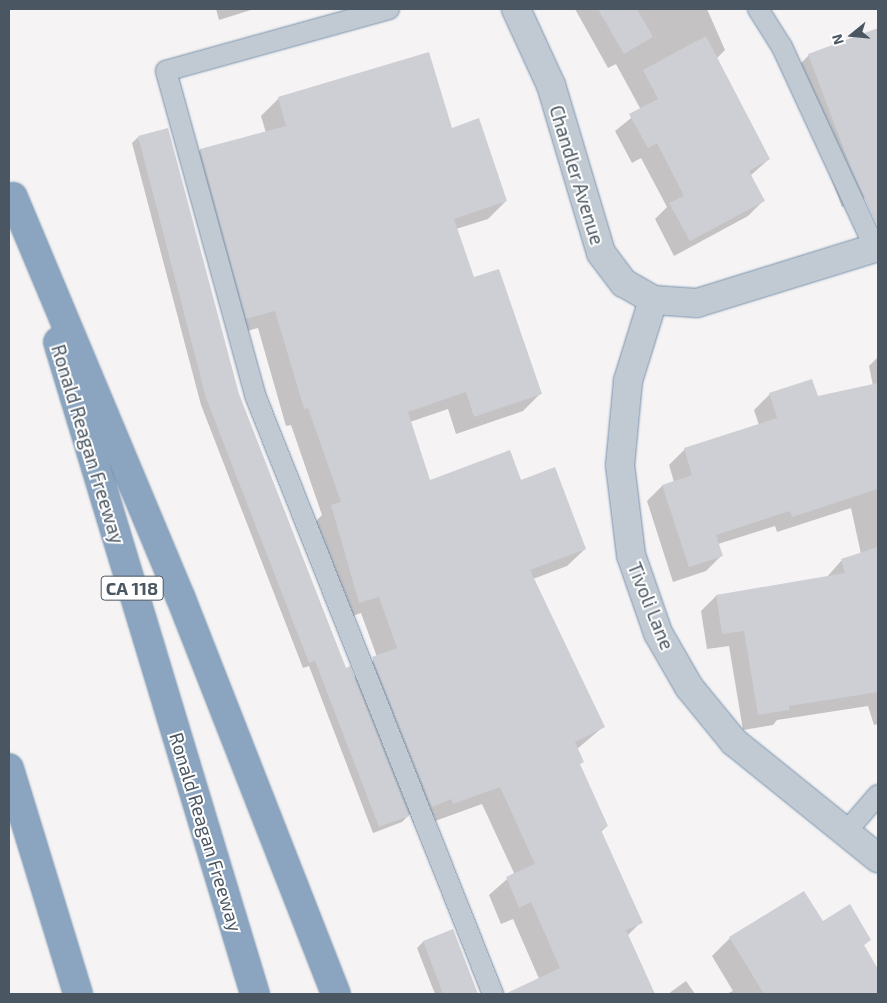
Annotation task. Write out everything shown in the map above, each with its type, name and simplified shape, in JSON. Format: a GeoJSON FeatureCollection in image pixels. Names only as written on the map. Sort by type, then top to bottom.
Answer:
{"type":"FeatureCollection","features":[{"type":"Feature","properties":{"kind":"highway","name":"Ronald Reagan Freeway"},"geometry":{"type":"LineString","coordinates":[[11,189],[255,994]]}},
{"type":"Feature","properties":{"kind":"highway"},"geometry":{"type":"LineString","coordinates":[[11,189],[180,596],[336,994]]}},
{"type":"Feature","properties":{"kind":"highway"},"geometry":{"type":"LineString","coordinates":[[9,768],[78,994]]}},
{"type":"Feature","properties":{"kind":"street","name":"Chandler Avenue"},"geometry":{"type":"LineString","coordinates":[[516,9],[551,85],[601,253],[624,283],[653,300],[698,303],[877,248]]}},
{"type":"Feature","properties":{"kind":"street","name":"Tivoli Lane"},"geometry":{"type":"LineString","coordinates":[[653,300],[628,381],[620,466],[631,555],[658,632],[689,687],[734,742],[878,858]]}},
{"type":"Feature","properties":{"kind":"lane"},"geometry":{"type":"LineString","coordinates":[[389,9],[166,71],[255,395],[493,994]]}},
{"type":"Feature","properties":{"kind":"lane"},"geometry":{"type":"LineString","coordinates":[[758,9],[782,47],[877,248]]}},
{"type":"Feature","properties":{"kind":"lane"},"geometry":{"type":"LineString","coordinates":[[846,832],[878,795]]}},
{"type":"Feature","properties":{"kind":"building"},"geometry":{"type":"Polygon","coordinates":[[[598,9],[637,9],[653,37],[624,54],[598,9]]]}},
{"type":"Feature","properties":{"kind":"building"},"geometry":{"type":"Polygon","coordinates":[[[878,28],[878,227],[851,168],[808,54],[878,28]]]}},
{"type":"Feature","properties":{"kind":"building"},"geometry":{"type":"Polygon","coordinates":[[[706,36],[770,159],[749,171],[765,201],[690,241],[669,203],[684,196],[657,143],[648,148],[629,114],[658,99],[643,70],[706,36]]]}},
{"type":"Feature","properties":{"kind":"building"},"geometry":{"type":"Polygon","coordinates":[[[429,52],[452,128],[479,118],[507,201],[454,219],[474,277],[499,269],[542,394],[474,417],[466,392],[408,412],[430,480],[510,450],[521,480],[555,467],[586,549],[530,570],[605,727],[575,742],[584,762],[580,764],[608,826],[601,830],[643,923],[626,930],[655,994],[505,994],[560,968],[531,902],[519,908],[506,877],[535,864],[500,787],[453,804],[451,799],[432,807],[372,657],[397,648],[379,597],[359,603],[331,505],[341,502],[308,408],[304,409],[275,311],[246,319],[200,149],[286,126],[278,97],[429,52]]]}},
{"type":"Feature","properties":{"kind":"building"},"geometry":{"type":"Polygon","coordinates":[[[168,128],[239,394],[346,668],[350,666],[409,816],[379,827],[315,661],[309,663],[206,398],[138,136],[168,128]]]}},
{"type":"Feature","properties":{"kind":"building"},"geometry":{"type":"Polygon","coordinates":[[[812,379],[818,396],[878,383],[878,489],[792,517],[790,511],[716,535],[723,556],[689,567],[662,485],[692,475],[684,448],[777,418],[769,393],[812,379]]]}},
{"type":"Feature","properties":{"kind":"building"},"geometry":{"type":"Polygon","coordinates":[[[878,547],[878,692],[789,706],[789,710],[758,715],[744,631],[722,634],[716,595],[845,573],[841,559],[878,547]]]}},
{"type":"Feature","properties":{"kind":"building"},"geometry":{"type":"Polygon","coordinates":[[[804,891],[823,921],[850,904],[871,940],[864,945],[878,969],[878,994],[764,994],[729,937],[804,891]]]}},
{"type":"Feature","properties":{"kind":"building"},"geometry":{"type":"Polygon","coordinates":[[[453,929],[478,994],[443,994],[423,941],[453,929]]]}}]}
